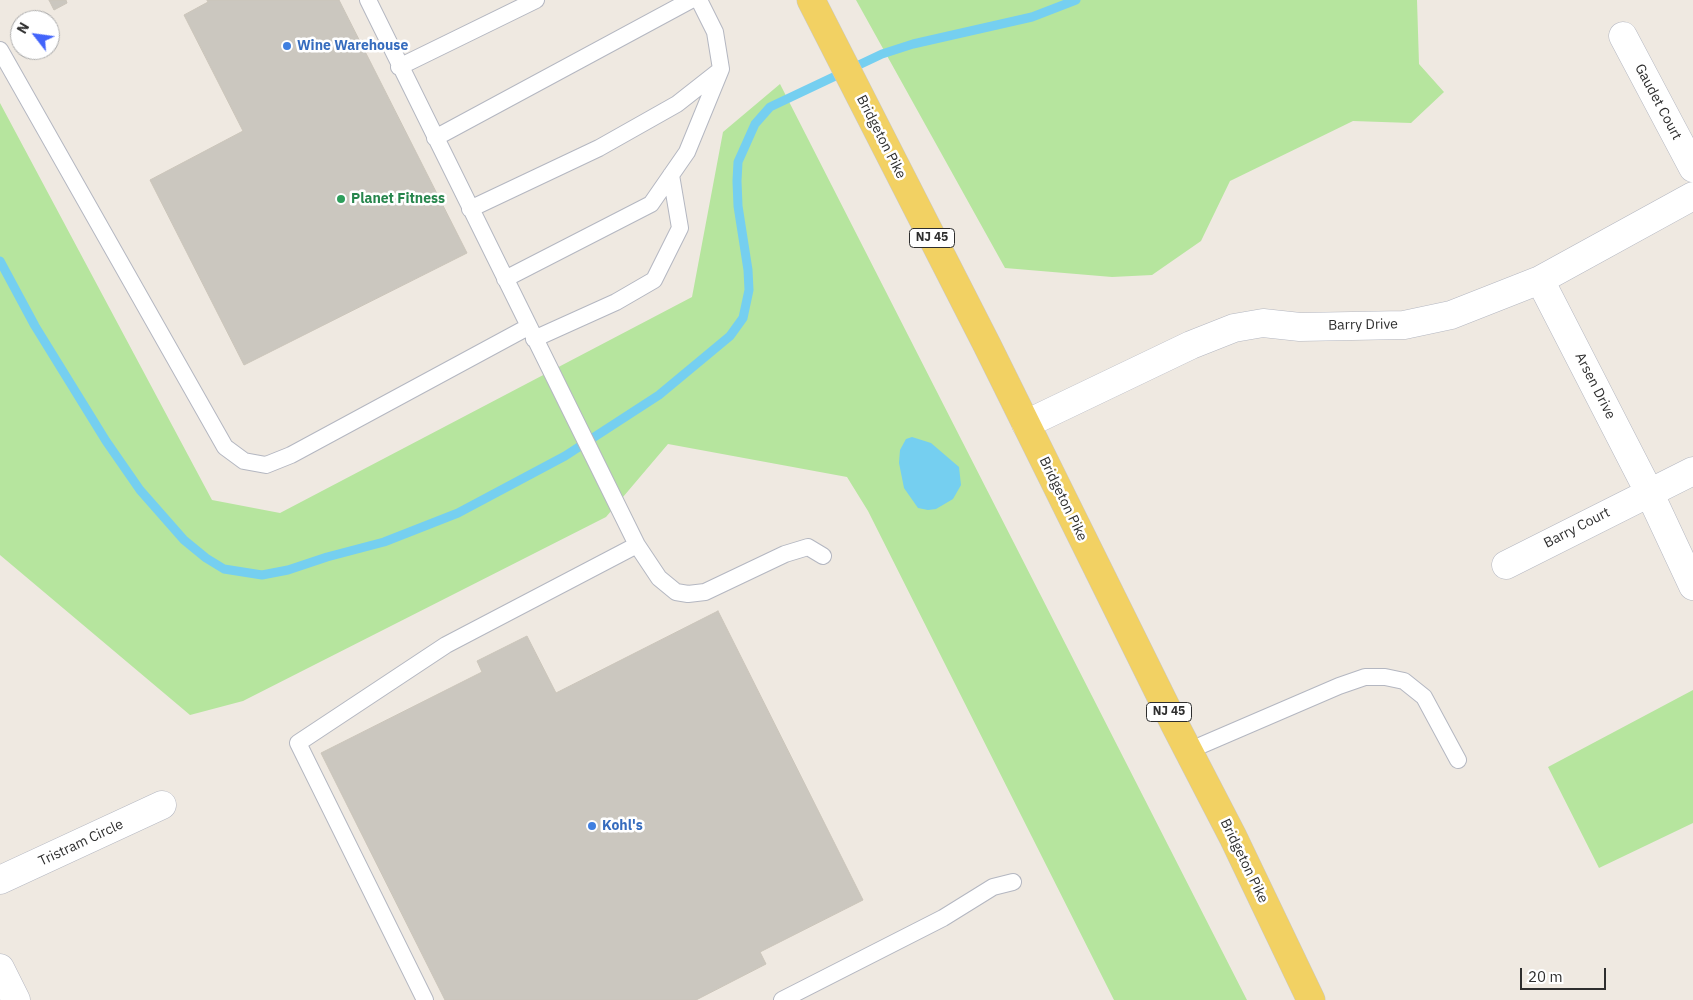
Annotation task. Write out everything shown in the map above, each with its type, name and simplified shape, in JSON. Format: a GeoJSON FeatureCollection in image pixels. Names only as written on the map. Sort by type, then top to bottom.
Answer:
{"type":"FeatureCollection","features":[{"type":"Feature","properties":{"kind":"main road","name":"Bridgeton Pike"},"geometry":{"type":"LineString","coordinates":[[811,0],[1233,837],[1311,1000]]}},
{"type":"Feature","properties":{"kind":"street","name":"Gaudet Court"},"geometry":{"type":"LineString","coordinates":[[1623,36],[1693,168]]}},
{"type":"Feature","properties":{"kind":"street","name":"Barry Drive"},"geometry":{"type":"LineString","coordinates":[[1026,424],[1191,345],[1234,328],[1263,323],[1300,328],[1404,325],[1451,316],[1540,280],[1693,196]]}},
{"type":"Feature","properties":{"kind":"street","name":"Arsen Drive"},"geometry":{"type":"LineString","coordinates":[[1540,280],[1649,492],[1693,586]]}},
{"type":"Feature","properties":{"kind":"street"},"geometry":{"type":"LineString","coordinates":[[1649,492],[1693,471]]}},
{"type":"Feature","properties":{"kind":"street","name":"Barry Court"},"geometry":{"type":"LineString","coordinates":[[1506,565],[1649,492]]}},
{"type":"Feature","properties":{"kind":"street","name":"Tristram Circle"},"geometry":{"type":"LineString","coordinates":[[0,880],[162,805]]}},
{"type":"Feature","properties":{"kind":"street"},"geometry":{"type":"LineString","coordinates":[[0,968],[16,1000]]}},
{"type":"Feature","properties":{"kind":"lane"},"geometry":{"type":"LineString","coordinates":[[368,0],[637,545],[663,582],[676,592],[688,594],[706,592],[785,554],[808,547],[824,556]]}},
{"type":"Feature","properties":{"kind":"lane"},"geometry":{"type":"LineString","coordinates":[[399,66],[536,0]]}},
{"type":"Feature","properties":{"kind":"lane"},"geometry":{"type":"LineString","coordinates":[[435,138],[691,0]]}},
{"type":"Feature","properties":{"kind":"lane"},"geometry":{"type":"LineString","coordinates":[[505,279],[651,204],[687,152],[721,69],[715,32],[699,0]]}},
{"type":"Feature","properties":{"kind":"lane"},"geometry":{"type":"LineString","coordinates":[[0,50],[225,447],[244,461],[266,465],[290,455],[531,333],[616,302],[654,280],[680,228],[671,175]]}},
{"type":"Feature","properties":{"kind":"lane"},"geometry":{"type":"LineString","coordinates":[[470,209],[599,148],[677,104],[721,69]]}},
{"type":"Feature","properties":{"kind":"lane"},"geometry":{"type":"LineString","coordinates":[[425,1000],[298,743],[446,645],[637,545]]}},
{"type":"Feature","properties":{"kind":"lane"},"geometry":{"type":"LineString","coordinates":[[1188,751],[1339,686],[1365,677],[1386,677],[1404,681],[1424,696],[1458,760]]}},
{"type":"Feature","properties":{"kind":"lane"},"geometry":{"type":"LineString","coordinates":[[782,1000],[943,918],[993,887],[1013,882]]}},
{"type":"Feature","properties":{"kind":"green space"},"geometry":{"type":"Polygon","coordinates":[[[856,0],[1417,0],[1419,64],[1444,92],[1411,123],[1353,121],[1230,181],[1201,241],[1152,275],[1112,277],[1005,268],[856,0]]]}},
{"type":"Feature","properties":{"kind":"green space"},"geometry":{"type":"Polygon","coordinates":[[[780,84],[1247,1000],[1114,1000],[868,511],[847,477],[668,444],[606,517],[243,701],[190,715],[0,555],[0,103],[212,500],[280,513],[692,297],[723,132],[780,84]]]}},
{"type":"Feature","properties":{"kind":"green space"},"geometry":{"type":"Polygon","coordinates":[[[1693,690],[1693,823],[1599,868],[1548,767],[1693,690]]]}},
{"type":"Feature","properties":{"kind":"water"},"geometry":{"type":"Polygon","coordinates":[[[912,437],[931,443],[959,467],[961,485],[953,499],[936,509],[918,508],[904,488],[899,463],[900,450],[906,439],[912,437]]]}},
{"type":"Feature","properties":{"kind":"building"},"geometry":{"type":"Polygon","coordinates":[[[49,0],[66,0],[67,3],[54,10],[49,0]]]}},
{"type":"Feature","properties":{"kind":"building"},"geometry":{"type":"Polygon","coordinates":[[[207,0],[339,0],[467,253],[244,365],[150,180],[243,131],[184,15],[208,2],[207,0]]]}},
{"type":"Feature","properties":{"kind":"building","name":"Kohl's"},"geometry":{"type":"Polygon","coordinates":[[[718,611],[863,900],[760,952],[766,964],[696,1000],[445,1000],[321,753],[482,672],[477,661],[527,636],[556,693],[718,611]]]}},
{"type":"Feature","properties":{"kind":"waterway"},"geometry":{"type":"LineString","coordinates":[[0,261],[35,326],[106,441],[140,490],[184,540],[206,558],[224,569],[262,575],[288,570],[327,557],[384,542],[458,513],[565,456],[659,395],[730,336],[743,318],[749,290],[748,270],[738,206],[738,162],[755,124],[770,107],[882,54],[913,44],[1032,17],[1076,0]]}},
{"type":"Feature","properties":{"kind":"place","name":"Wine Warehouse"},"geometry":{"type":"Point","coordinates":[287,46]}},
{"type":"Feature","properties":{"kind":"place","name":"Planet Fitness"},"geometry":{"type":"Point","coordinates":[341,199]}},
{"type":"Feature","properties":{"kind":"place","name":"Kohl's"},"geometry":{"type":"Point","coordinates":[592,826]}}]}
